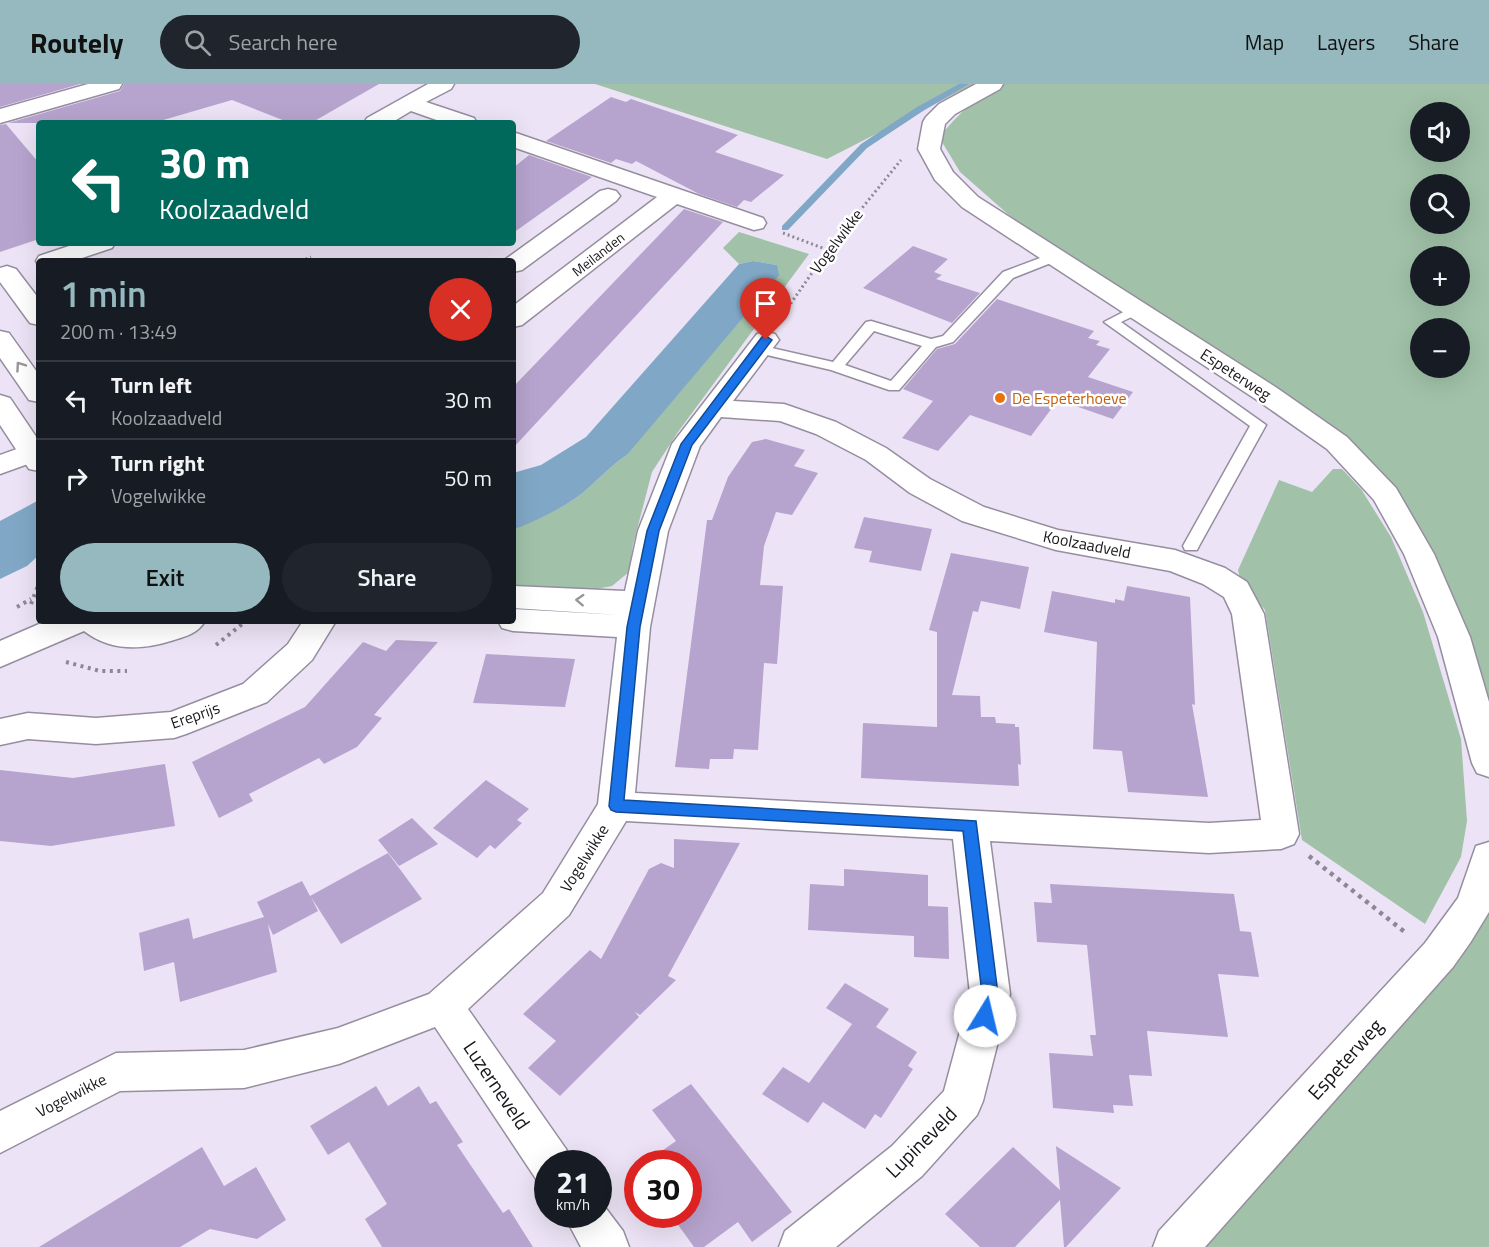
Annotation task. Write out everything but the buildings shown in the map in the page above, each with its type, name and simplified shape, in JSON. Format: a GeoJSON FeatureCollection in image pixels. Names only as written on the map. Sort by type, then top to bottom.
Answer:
{"type":"FeatureCollection","features":[{"type":"Feature","properties":{"kind":"street"},"geometry":{"type":"LineString","coordinates":[[0,116],[111,84]]}},
{"type":"Feature","properties":{"kind":"street"},"geometry":{"type":"LineString","coordinates":[[380,120],[443,84]]}},
{"type":"Feature","properties":{"kind":"street"},"geometry":{"type":"LineString","coordinates":[[929,149],[934,122],[947,109],[992,84]]}},
{"type":"Feature","properties":{"kind":"street"},"geometry":{"type":"LineString","coordinates":[[406,103],[457,120]]}},
{"type":"Feature","properties":{"kind":"street"},"geometry":{"type":"LineString","coordinates":[[516,140],[754,223]]}},
{"type":"Feature","properties":{"kind":"street","name":"Espeterweg"},"geometry":{"type":"LineString","coordinates":[[929,149],[943,175],[970,202],[1137,309],[1337,443],[1386,495],[1419,554],[1454,637],[1489,763]]}},
{"type":"Feature","properties":{"kind":"street","name":"Meilanden"},"geometry":{"type":"LineString","coordinates":[[516,313],[674,195]]}},
{"type":"Feature","properties":{"kind":"street"},"geometry":{"type":"LineString","coordinates":[[516,263],[608,196]]}},
{"type":"Feature","properties":{"kind":"street"},"geometry":{"type":"LineString","coordinates":[[57,258],[94,246]]}},
{"type":"Feature","properties":{"kind":"street"},"geometry":{"type":"LineString","coordinates":[[36,265],[4,275],[36,313]]}},
{"type":"Feature","properties":{"kind":"street"},"geometry":{"type":"LineString","coordinates":[[0,339],[36,390]]}},
{"type":"Feature","properties":{"kind":"street","name":"Vogelwikke"},"geometry":{"type":"LineString","coordinates":[[0,1133],[116,1072],[244,1069],[339,1046],[443,1006],[556,904],[616,806],[636,615],[653,531],[686,444],[763,344]]}},
{"type":"Feature","properties":{"kind":"street"},"geometry":{"type":"LineString","coordinates":[[0,404],[36,454]]}},
{"type":"Feature","properties":{"kind":"street","name":"Koolzaadveld"},"geometry":{"type":"LineString","coordinates":[[712,408],[784,413],[826,428],[876,454],[920,486],[973,514],[1056,540],[1175,561],[1214,576],[1236,590],[1248,614],[1281,834]]}},
{"type":"Feature","properties":{"kind":"street"},"geometry":{"type":"LineString","coordinates":[[0,465],[36,455]]}},
{"type":"Feature","properties":{"kind":"street"},"geometry":{"type":"LineString","coordinates":[[516,597],[636,615]]}},
{"type":"Feature","properties":{"kind":"street"},"geometry":{"type":"LineString","coordinates":[[516,620],[636,615]]}},
{"type":"Feature","properties":{"kind":"street"},"geometry":{"type":"LineString","coordinates":[[0,655],[69,624]]}},
{"type":"Feature","properties":{"kind":"street"},"geometry":{"type":"LineString","coordinates":[[96,624],[115,634],[135,636],[157,634],[182,624]]}},
{"type":"Feature","properties":{"kind":"street","name":"Ereprijs"},"geometry":{"type":"LineString","coordinates":[[0,732],[28,726],[96,731],[174,725],[255,693],[300,652],[318,624]]}},
{"type":"Feature","properties":{"kind":"street"},"geometry":{"type":"LineString","coordinates":[[616,806],[1209,838],[1281,834]]}},
{"type":"Feature","properties":{"kind":"street","name":"Lupineveld"},"geometry":{"type":"LineString","coordinates":[[801,1247],[907,1161],[962,1101],[990,994],[970,825]]}},
{"type":"Feature","properties":{"kind":"street","name":"Espeterweg"},"geometry":{"type":"LineString","coordinates":[[1175,1247],[1439,955],[1468,917],[1485,883],[1489,857]]}},
{"type":"Feature","properties":{"kind":"street","name":"Luzerneveld"},"geometry":{"type":"LineString","coordinates":[[443,1006],[541,1150]]}},
{"type":"Feature","properties":{"kind":"street"},"geometry":{"type":"LineString","coordinates":[[595,1228],[607,1247]]}},
{"type":"Feature","properties":{"kind":"lane"},"geometry":{"type":"LineString","coordinates":[[763,344],[894,387],[931,344],[948,339],[1008,274],[1056,256]]}},
{"type":"Feature","properties":{"kind":"lane"},"geometry":{"type":"LineString","coordinates":[[1137,309],[1111,322],[1258,425],[1191,546]]}},
{"type":"Feature","properties":{"kind":"lane"},"geometry":{"type":"LineString","coordinates":[[836,368],[871,325],[931,344]]}},
{"type":"Feature","properties":{"kind":"path","name":"Vogelwikke"},"geometry":{"type":"LineString","coordinates":[[763,344],[828,250],[899,160],[929,149]]}},
{"type":"Feature","properties":{"kind":"path"},"geometry":{"type":"LineString","coordinates":[[754,223],[828,250]]}},
{"type":"Feature","properties":{"kind":"path"},"geometry":{"type":"LineString","coordinates":[[1281,834],[1408,935]]}},
{"type":"Feature","properties":{"kind":"green space"},"geometry":{"type":"Polygon","coordinates":[[[595,84],[974,84],[827,159],[595,84]]]}},
{"type":"Feature","properties":{"kind":"green space"},"geometry":{"type":"Polygon","coordinates":[[[1003,84],[1489,84],[1489,712],[1388,486],[1019,224],[960,172],[939,137],[968,107],[1003,84]]]}},
{"type":"Feature","properties":{"kind":"green space"},"geometry":{"type":"Polygon","coordinates":[[[739,232],[809,254],[678,432],[652,472],[633,545],[629,572],[612,586],[586,591],[516,585],[516,529],[576,498],[627,455],[777,265],[753,261],[739,264],[723,248],[739,232]]]}},
{"type":"Feature","properties":{"kind":"green space"},"geometry":{"type":"Polygon","coordinates":[[[1333,469],[1342,469],[1361,489],[1391,537],[1423,612],[1461,739],[1467,821],[1461,857],[1425,924],[1302,840],[1265,610],[1241,583],[1238,570],[1279,480],[1312,492],[1333,469]]]}},
{"type":"Feature","properties":{"kind":"green space"},"geometry":{"type":"Polygon","coordinates":[[[1489,907],[1489,1247],[1197,1247],[1489,907]]]}},
{"type":"Feature","properties":{"kind":"water"},"geometry":{"type":"Polygon","coordinates":[[[753,261],[777,265],[779,275],[627,455],[576,498],[546,516],[516,529],[516,472],[541,465],[586,437],[739,264],[753,261]]]}},
{"type":"Feature","properties":{"kind":"water"},"geometry":{"type":"Polygon","coordinates":[[[36,502],[36,558],[27,566],[0,579],[0,521],[36,502]]]}},
{"type":"Feature","properties":{"kind":"waterway"},"geometry":{"type":"LineString","coordinates":[[785,228],[864,146],[920,109],[965,84]]}},
{"type":"Feature","properties":{"kind":"place","name":"De Espeterhoeve"},"geometry":{"type":"Point","coordinates":[1000,398]}},
{"type":"Feature","properties":{"kind":"route"},"geometry":{"type":"LineString","coordinates":[[766,340],[686,444],[653,531],[634,627],[616,806],[970,825],[990,994],[985,1016]]}}]}
